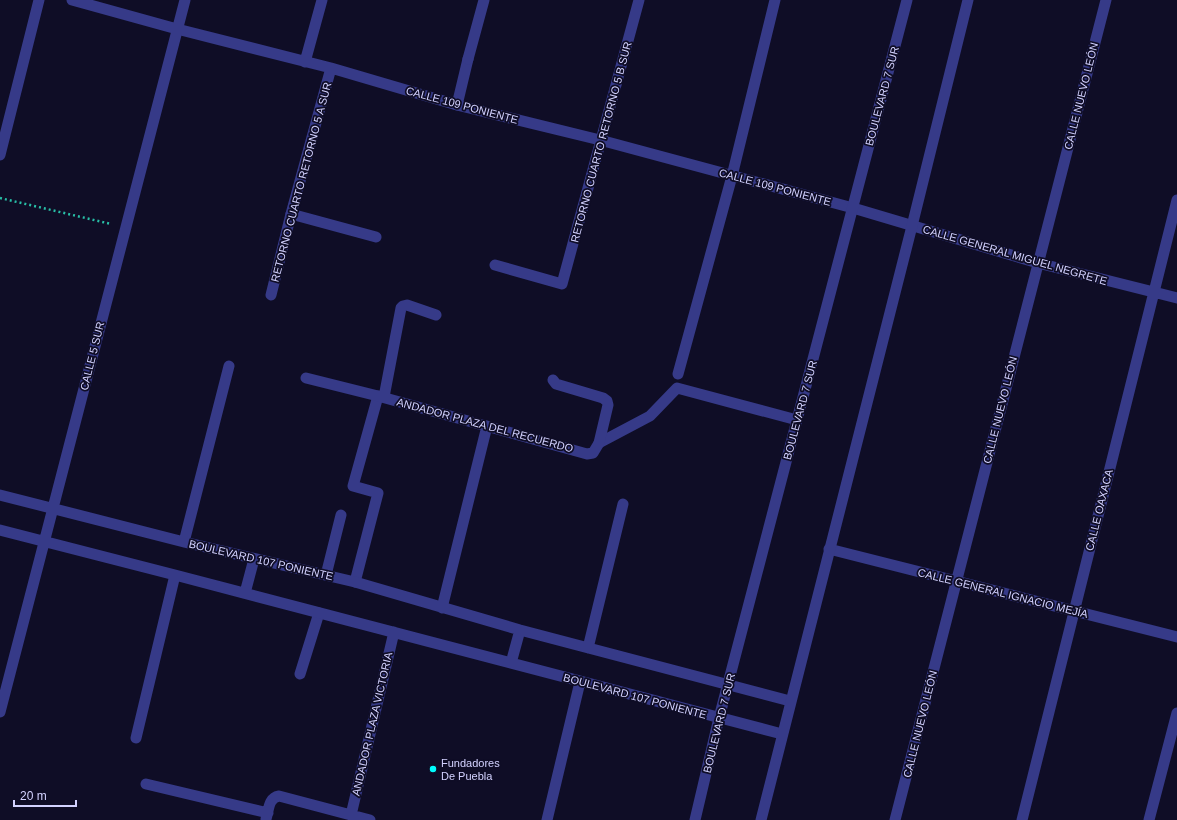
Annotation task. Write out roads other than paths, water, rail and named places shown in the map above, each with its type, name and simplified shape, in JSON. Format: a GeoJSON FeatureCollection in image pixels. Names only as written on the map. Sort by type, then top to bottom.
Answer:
{"type":"FeatureCollection","features":[{"type":"Feature","properties":{"kind":"street"},"geometry":{"type":"LineString","coordinates":[[0,155],[39,0]]}},
{"type":"Feature","properties":{"kind":"street","name":"CALLE 109 PONIENTE"},"geometry":{"type":"LineString","coordinates":[[72,0],[177,29],[331,68],[457,105],[600,140],[853,208]]}},
{"type":"Feature","properties":{"kind":"street","name":"CALLE 5 SUR"},"geometry":{"type":"LineString","coordinates":[[0,712],[185,0]]}},
{"type":"Feature","properties":{"kind":"street"},"geometry":{"type":"LineString","coordinates":[[305,62],[322,0]]}},
{"type":"Feature","properties":{"kind":"street"},"geometry":{"type":"LineString","coordinates":[[457,105],[484,0]]}},
{"type":"Feature","properties":{"kind":"street","name":"RETORNO CUARTO RETORNO 5 B SUR"},"geometry":{"type":"LineString","coordinates":[[495,264],[562,284],[600,140],[640,0]]}},
{"type":"Feature","properties":{"kind":"street"},"geometry":{"type":"LineString","coordinates":[[678,374],[732,176],[775,0]]}},
{"type":"Feature","properties":{"kind":"street","name":"BOULEVARD 7 SUR"},"geometry":{"type":"LineString","coordinates":[[695,820],[719,718],[907,0]]}},
{"type":"Feature","properties":{"kind":"street"},"geometry":{"type":"LineString","coordinates":[[760,820],[912,226],[968,0]]}},
{"type":"Feature","properties":{"kind":"street","name":"CALLE NUEVO LEÓN"},"geometry":{"type":"LineString","coordinates":[[895,820],[1106,0]]}},
{"type":"Feature","properties":{"kind":"street","name":"RETORNO CUARTO RETORNO 5 A SUR"},"geometry":{"type":"LineString","coordinates":[[271,295],[291,214],[331,68]]}},
{"type":"Feature","properties":{"kind":"street","name":"CALLE OAXACA"},"geometry":{"type":"LineString","coordinates":[[1022,820],[1177,200]]}},
{"type":"Feature","properties":{"kind":"street","name":"CALLE GENERAL MIGUEL NEGRETE"},"geometry":{"type":"LineString","coordinates":[[853,208],[1038,263],[1177,298]]}},
{"type":"Feature","properties":{"kind":"street"},"geometry":{"type":"LineString","coordinates":[[291,214],[376,237]]}},
{"type":"Feature","properties":{"kind":"street"},"geometry":{"type":"LineString","coordinates":[[355,582],[378,492],[353,486],[381,396],[401,308],[407,305],[436,315]]}},
{"type":"Feature","properties":{"kind":"street"},"geometry":{"type":"LineString","coordinates":[[184,542],[229,366]]}},
{"type":"Feature","properties":{"kind":"street","name":"ANDADOR PLAZA DEL RECUERDO"},"geometry":{"type":"LineString","coordinates":[[306,378],[381,396],[587,454],[593,453],[599,443]]}},
{"type":"Feature","properties":{"kind":"street"},"geometry":{"type":"LineString","coordinates":[[553,380],[556,384],[603,398],[607,401],[608,405],[599,443]]}},
{"type":"Feature","properties":{"kind":"street"},"geometry":{"type":"LineString","coordinates":[[599,443],[650,416],[677,388],[797,420]]}},
{"type":"Feature","properties":{"kind":"street"},"geometry":{"type":"LineString","coordinates":[[442,608],[487,426]]}},
{"type":"Feature","properties":{"kind":"street","name":"BOULEVARD 107 PONIENTE"},"geometry":{"type":"LineString","coordinates":[[0,495],[184,542],[355,582],[520,630],[790,701]]}},
{"type":"Feature","properties":{"kind":"street"},"geometry":{"type":"LineString","coordinates":[[588,648],[623,504]]}},
{"type":"Feature","properties":{"kind":"street"},"geometry":{"type":"LineString","coordinates":[[326,575],[340,515]]}},
{"type":"Feature","properties":{"kind":"street","name":"BOULEVARD 107 PONIENTE"},"geometry":{"type":"LineString","coordinates":[[0,530],[782,734]]}},
{"type":"Feature","properties":{"kind":"street","name":"CALLE GENERAL IGNACIO MEJÍA"},"geometry":{"type":"LineString","coordinates":[[829,548],[1177,637]]}},
{"type":"Feature","properties":{"kind":"street"},"geometry":{"type":"LineString","coordinates":[[245,593],[254,559]]}},
{"type":"Feature","properties":{"kind":"street"},"geometry":{"type":"LineString","coordinates":[[136,738],[176,575]]}},
{"type":"Feature","properties":{"kind":"street"},"geometry":{"type":"LineString","coordinates":[[300,674],[319,613]]}},
{"type":"Feature","properties":{"kind":"street"},"geometry":{"type":"LineString","coordinates":[[511,663],[520,630]]}},
{"type":"Feature","properties":{"kind":"street","name":"ANDADOR PLAZA VICTORIA"},"geometry":{"type":"LineString","coordinates":[[351,815],[394,632]]}},
{"type":"Feature","properties":{"kind":"street"},"geometry":{"type":"LineString","coordinates":[[547,820],[580,682]]}},
{"type":"Feature","properties":{"kind":"street"},"geometry":{"type":"LineString","coordinates":[[1150,820],[1177,713]]}},
{"type":"Feature","properties":{"kind":"street"},"geometry":{"type":"LineString","coordinates":[[146,784],[267,816],[270,801],[274,797],[279,796],[370,820]]}},
{"type":"Feature","properties":{"kind":"place","name":"Fundadores De Puebla"},"geometry":{"type":"Point","coordinates":[433,769]}}]}
